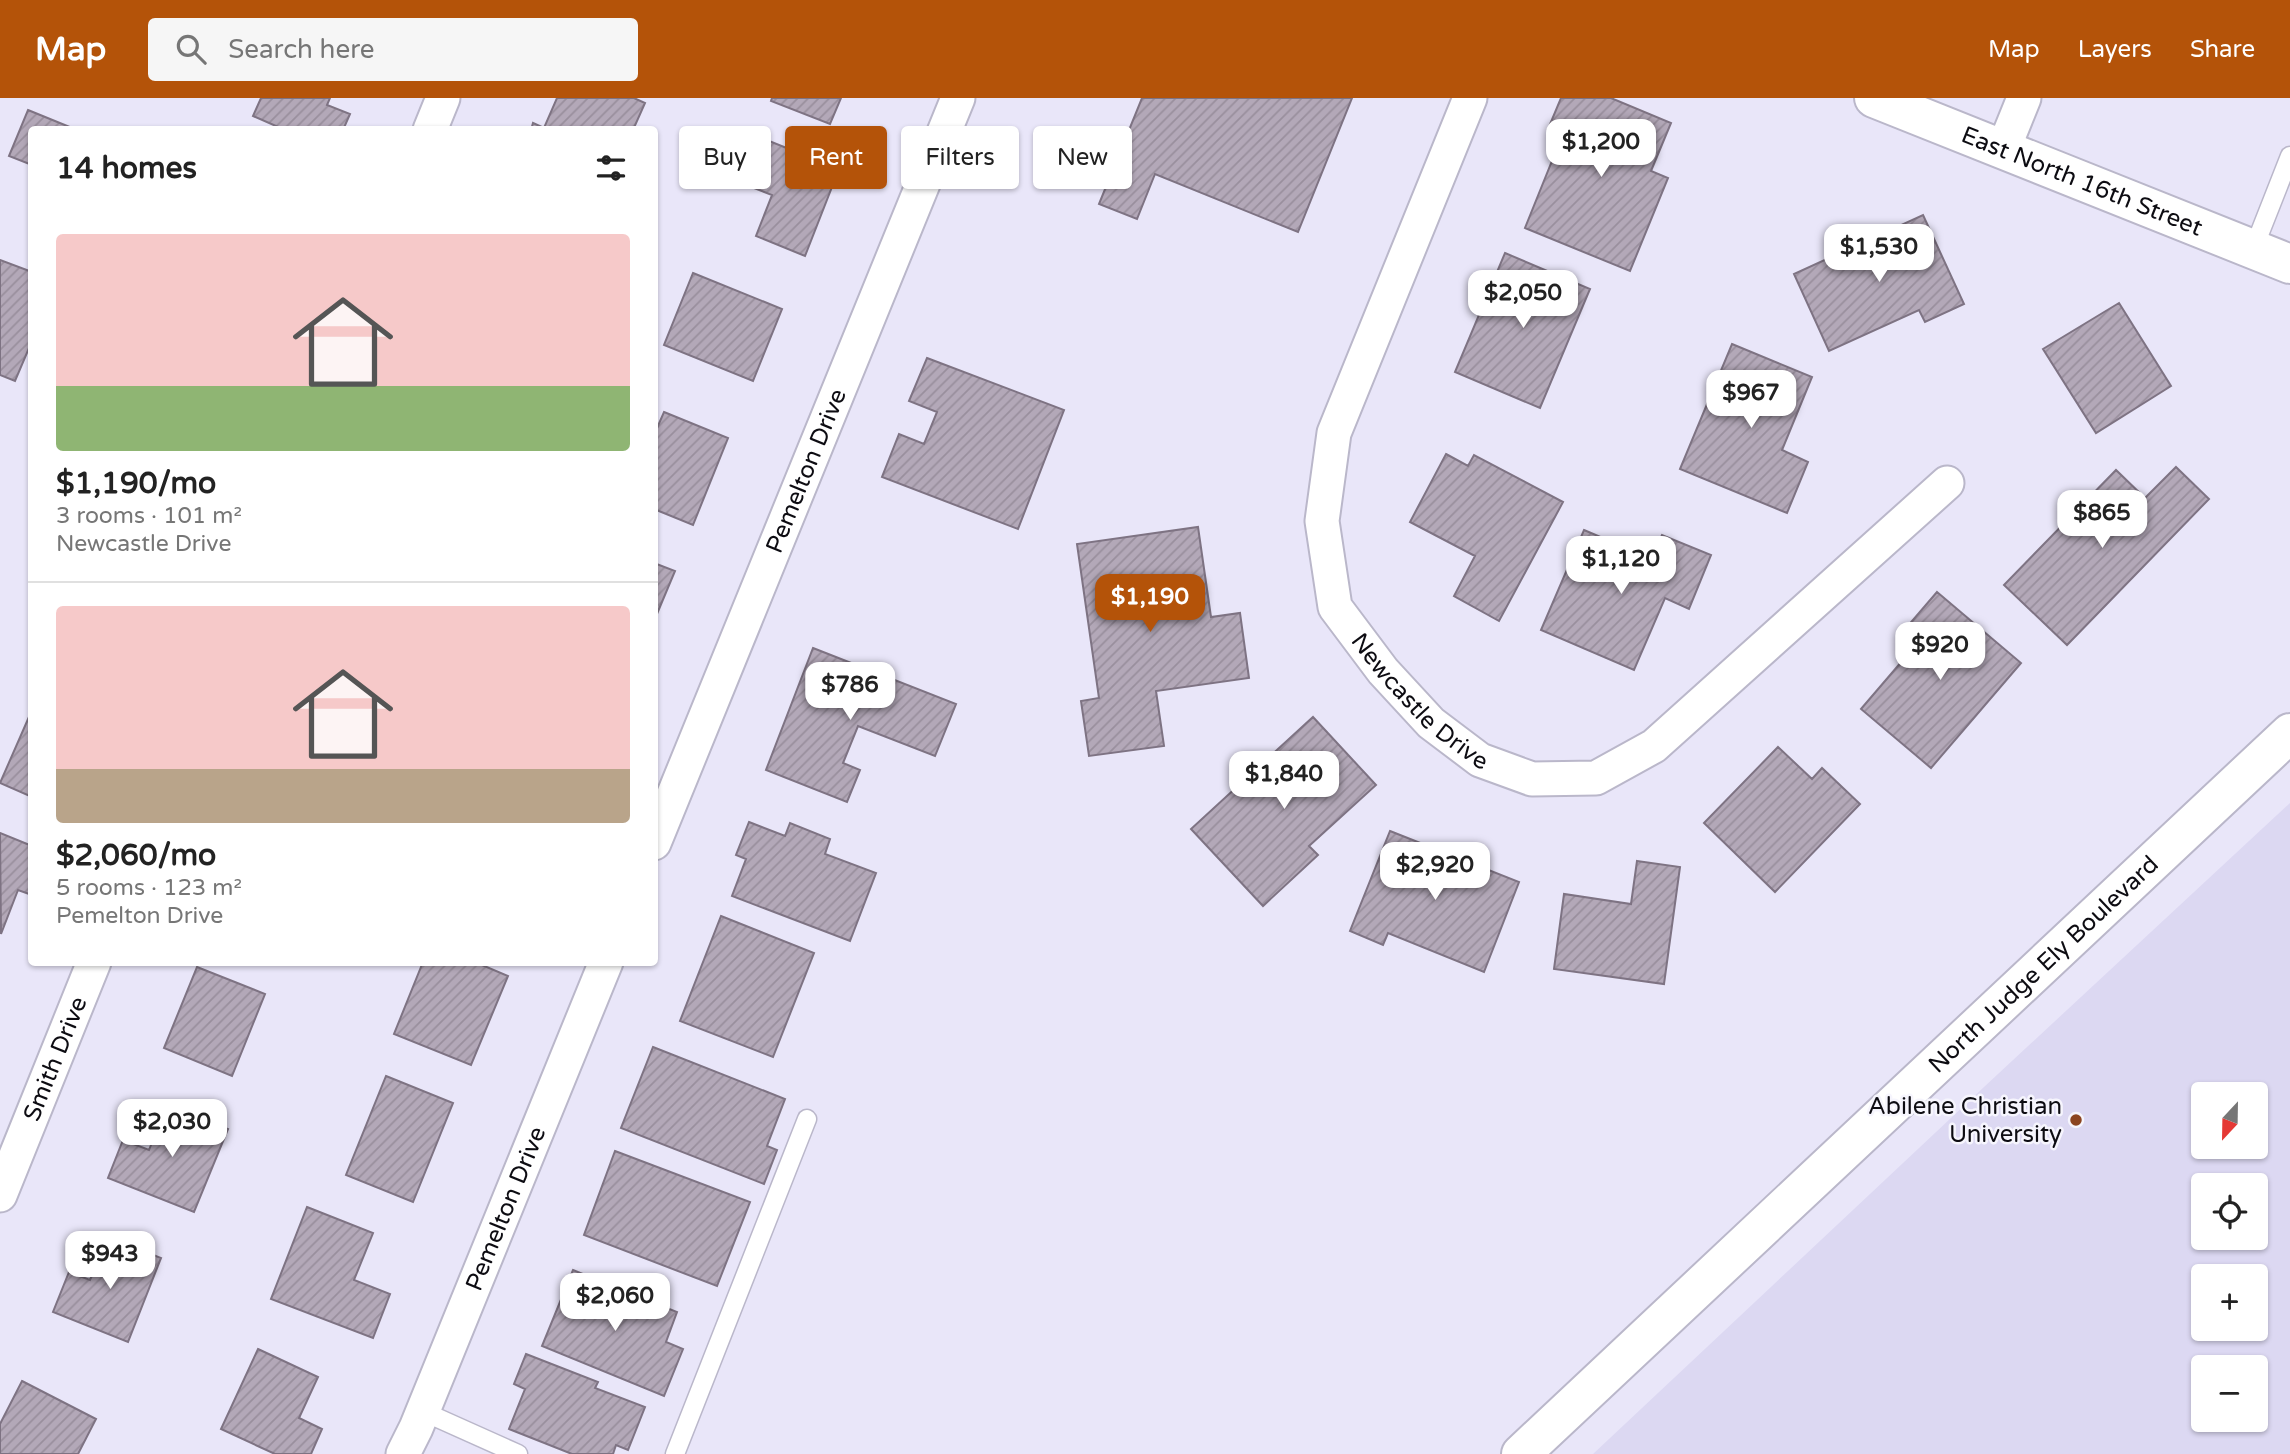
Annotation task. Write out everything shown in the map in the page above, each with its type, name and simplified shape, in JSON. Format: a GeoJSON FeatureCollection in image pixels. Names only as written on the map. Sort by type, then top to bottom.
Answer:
{"type":"FeatureCollection","features":[{"type":"Feature","properties":{"kind":"main road","name":"East North 16th Street"},"geometry":{"type":"LineString","coordinates":[[1874,98],[2290,264]]}},
{"type":"Feature","properties":{"kind":"main road","name":"North Judge Ely Boulevard"},"geometry":{"type":"LineString","coordinates":[[1521,1454],[2290,733]]}},
{"type":"Feature","properties":{"kind":"street"},"geometry":{"type":"LineString","coordinates":[[432,126],[443,98]]}},
{"type":"Feature","properties":{"kind":"street","name":"Pemelton Drive"},"geometry":{"type":"LineString","coordinates":[[658,833],[958,98]]}},
{"type":"Feature","properties":{"kind":"street","name":"Newcastle Drive"},"geometry":{"type":"LineString","coordinates":[[1470,98],[1334,433],[1322,521],[1335,607],[1383,671],[1431,723],[1480,760],[1532,779],[1596,778],[1654,746],[1947,483]]}},
{"type":"Feature","properties":{"kind":"street"},"geometry":{"type":"LineString","coordinates":[[2003,150],[2024,98]]}},
{"type":"Feature","properties":{"kind":"street","name":"Smith Drive"},"geometry":{"type":"LineString","coordinates":[[0,1195],[92,966]]}},
{"type":"Feature","properties":{"kind":"street","name":"Pemelton Drive"},"geometry":{"type":"LineString","coordinates":[[403,1454],[604,966]]}},
{"type":"Feature","properties":{"kind":"lane"},"geometry":{"type":"LineString","coordinates":[[2253,250],[2290,156]]}},
{"type":"Feature","properties":{"kind":"lane"},"geometry":{"type":"LineString","coordinates":[[674,1454],[807,1119]]}},
{"type":"Feature","properties":{"kind":"lane"},"geometry":{"type":"LineString","coordinates":[[422,1411],[518,1454]]}},
{"type":"Feature","properties":{"kind":"shaded area","name":"Abilene Christian University"},"geometry":{"type":"Polygon","coordinates":[[[2290,803],[2290,1454],[1593,1454],[1984,1087],[2290,803]]]}},
{"type":"Feature","properties":{"kind":"building"},"geometry":{"type":"Polygon","coordinates":[[[261,98],[330,98],[327,105],[350,114],[345,126],[276,126],[253,116],[261,98]]]}},
{"type":"Feature","properties":{"kind":"building"},"geometry":{"type":"Polygon","coordinates":[[[557,98],[634,98],[645,103],[635,126],[545,126],[557,98]]]}},
{"type":"Feature","properties":{"kind":"building"},"geometry":{"type":"Polygon","coordinates":[[[772,98],[841,98],[830,124],[771,101],[772,98]]]}},
{"type":"Feature","properties":{"kind":"building"},"geometry":{"type":"Polygon","coordinates":[[[1142,98],[1352,98],[1298,232],[1155,174],[1137,219],[1099,204],[1105,189],[1132,189],[1131,126],[1142,98]]]}},
{"type":"Feature","properties":{"kind":"building"},"geometry":{"type":"Polygon","coordinates":[[[1561,98],[1611,98],[1671,123],[1651,171],[1668,178],[1630,271],[1525,228],[1562,136],[1548,129],[1561,98]]]}},
{"type":"Feature","properties":{"kind":"building"},"geometry":{"type":"Polygon","coordinates":[[[28,110],[67,126],[28,126],[28,163],[9,156],[28,110]]]}},
{"type":"Feature","properties":{"kind":"building"},"geometry":{"type":"Polygon","coordinates":[[[771,142],[785,147],[785,189],[831,189],[805,256],[756,236],[772,195],[757,189],[771,189],[771,142]]]}},
{"type":"Feature","properties":{"kind":"building"},"geometry":{"type":"Polygon","coordinates":[[[1923,215],[1964,304],[1925,322],[1919,310],[1829,351],[1794,274],[1923,215]]]}},
{"type":"Feature","properties":{"kind":"building"},"geometry":{"type":"Polygon","coordinates":[[[1505,253],[1590,289],[1540,408],[1455,372],[1505,253]]]}},
{"type":"Feature","properties":{"kind":"building"},"geometry":{"type":"Polygon","coordinates":[[[0,260],[28,270],[28,350],[15,381],[0,375],[0,260]]]}},
{"type":"Feature","properties":{"kind":"building"},"geometry":{"type":"Polygon","coordinates":[[[693,273],[782,309],[753,381],[664,345],[693,273]]]}},
{"type":"Feature","properties":{"kind":"building"},"geometry":{"type":"Polygon","coordinates":[[[2119,303],[2171,386],[2096,433],[2043,349],[2119,303]]]}},
{"type":"Feature","properties":{"kind":"building"},"geometry":{"type":"Polygon","coordinates":[[[1732,344],[1812,377],[1782,450],[1808,462],[1787,513],[1680,469],[1732,344]]]}},
{"type":"Feature","properties":{"kind":"building"},"geometry":{"type":"Polygon","coordinates":[[[927,358],[1064,410],[1018,529],[882,477],[899,434],[924,444],[937,412],[909,401],[927,358]]]}},
{"type":"Feature","properties":{"kind":"building"},"geometry":{"type":"Polygon","coordinates":[[[664,412],[728,438],[693,525],[658,511],[658,426],[664,412]]]}},
{"type":"Feature","properties":{"kind":"building"},"geometry":{"type":"Polygon","coordinates":[[[1446,454],[1468,466],[1474,455],[1563,502],[1499,621],[1454,596],[1475,556],[1410,522],[1446,454]]]}},
{"type":"Feature","properties":{"kind":"building"},"geometry":{"type":"Polygon","coordinates":[[[2176,467],[2209,499],[2067,645],[2004,585],[2116,470],[2145,498],[2176,467]]]}},
{"type":"Feature","properties":{"kind":"building"},"geometry":{"type":"Polygon","coordinates":[[[1198,527],[1211,617],[1240,613],[1249,678],[1156,691],[1164,746],[1089,756],[1081,701],[1099,698],[1077,544],[1198,527]]]}},
{"type":"Feature","properties":{"kind":"building"},"geometry":{"type":"Polygon","coordinates":[[[1584,530],[1617,544],[1611,559],[1645,573],[1662,535],[1711,555],[1689,609],[1665,598],[1634,670],[1541,630],[1584,530]]]}},
{"type":"Feature","properties":{"kind":"building"},"geometry":{"type":"Polygon","coordinates":[[[658,565],[675,571],[658,611],[658,565]]]}},
{"type":"Feature","properties":{"kind":"building"},"geometry":{"type":"Polygon","coordinates":[[[1937,592],[2021,663],[1931,768],[1861,709],[1921,639],[1907,627],[1937,592]]]}},
{"type":"Feature","properties":{"kind":"building"},"geometry":{"type":"Polygon","coordinates":[[[813,648],[956,704],[935,756],[858,726],[843,763],[860,770],[847,802],[766,770],[813,648]]]}},
{"type":"Feature","properties":{"kind":"building"},"geometry":{"type":"Polygon","coordinates":[[[1313,717],[1376,785],[1309,846],[1318,855],[1263,906],[1191,829],[1313,717]]]}},
{"type":"Feature","properties":{"kind":"building"},"geometry":{"type":"Polygon","coordinates":[[[28,719],[28,795],[0,783],[28,719]]]}},
{"type":"Feature","properties":{"kind":"building"},"geometry":{"type":"Polygon","coordinates":[[[1778,747],[1812,779],[1822,768],[1860,804],[1775,892],[1704,823],[1778,747]]]}},
{"type":"Feature","properties":{"kind":"building"},"geometry":{"type":"Polygon","coordinates":[[[749,822],[785,836],[790,823],[830,839],[825,854],[876,873],[850,941],[732,896],[746,859],[736,855],[749,822]]]}},
{"type":"Feature","properties":{"kind":"building"},"geometry":{"type":"Polygon","coordinates":[[[1390,831],[1519,882],[1484,972],[1388,933],[1383,945],[1350,931],[1390,831]]]}},
{"type":"Feature","properties":{"kind":"building"},"geometry":{"type":"Polygon","coordinates":[[[0,833],[28,844],[28,894],[18,890],[1,934],[0,833]]]}},
{"type":"Feature","properties":{"kind":"building"},"geometry":{"type":"Polygon","coordinates":[[[1637,861],[1680,867],[1664,984],[1554,969],[1564,894],[1631,904],[1637,861]]]}},
{"type":"Feature","properties":{"kind":"building"},"geometry":{"type":"Polygon","coordinates":[[[721,916],[814,953],[773,1057],[680,1021],[721,916]]]}},
{"type":"Feature","properties":{"kind":"building"},"geometry":{"type":"Polygon","coordinates":[[[421,966],[484,966],[508,976],[471,1065],[394,1034],[421,966]]]}},
{"type":"Feature","properties":{"kind":"building"},"geometry":{"type":"Polygon","coordinates":[[[197,967],[265,994],[232,1076],[164,1048],[197,967]]]}},
{"type":"Feature","properties":{"kind":"building"},"geometry":{"type":"Polygon","coordinates":[[[653,1047],[785,1099],[767,1146],[777,1150],[764,1184],[621,1128],[653,1047]]]}},
{"type":"Feature","properties":{"kind":"building"},"geometry":{"type":"Polygon","coordinates":[[[386,1076],[453,1103],[413,1202],[346,1175],[386,1076]]]}},
{"type":"Feature","properties":{"kind":"building"},"geometry":{"type":"Polygon","coordinates":[[[167,1105],[228,1129],[194,1212],[108,1178],[123,1140],[149,1150],[167,1105]]]}},
{"type":"Feature","properties":{"kind":"building"},"geometry":{"type":"Polygon","coordinates":[[[615,1151],[750,1202],[717,1286],[584,1235],[615,1151]]]}},
{"type":"Feature","properties":{"kind":"building"},"geometry":{"type":"Polygon","coordinates":[[[307,1207],[373,1233],[354,1280],[390,1294],[373,1338],[271,1299],[307,1207]]]}},
{"type":"Feature","properties":{"kind":"building"},"geometry":{"type":"Polygon","coordinates":[[[108,1237],[161,1258],[128,1342],[53,1312],[69,1272],[90,1280],[108,1237]]]}},
{"type":"Feature","properties":{"kind":"building"},"geometry":{"type":"Polygon","coordinates":[[[573,1270],[677,1312],[666,1342],[683,1349],[664,1396],[542,1346],[573,1270]]]}},
{"type":"Feature","properties":{"kind":"building"},"geometry":{"type":"Polygon","coordinates":[[[258,1349],[318,1377],[299,1418],[322,1429],[311,1454],[275,1454],[221,1429],[258,1349]]]}},
{"type":"Feature","properties":{"kind":"building"},"geometry":{"type":"Polygon","coordinates":[[[526,1354],[598,1382],[595,1388],[645,1407],[628,1450],[616,1445],[613,1454],[572,1454],[509,1429],[525,1389],[514,1384],[526,1354]]]}},
{"type":"Feature","properties":{"kind":"building"},"geometry":{"type":"Polygon","coordinates":[[[22,1381],[96,1419],[78,1454],[0,1454],[0,1424],[22,1381]]]}},
{"type":"Feature","properties":{"kind":"place","name":"Abilene Christian University"},"geometry":{"type":"Point","coordinates":[2076,1120]}}]}
